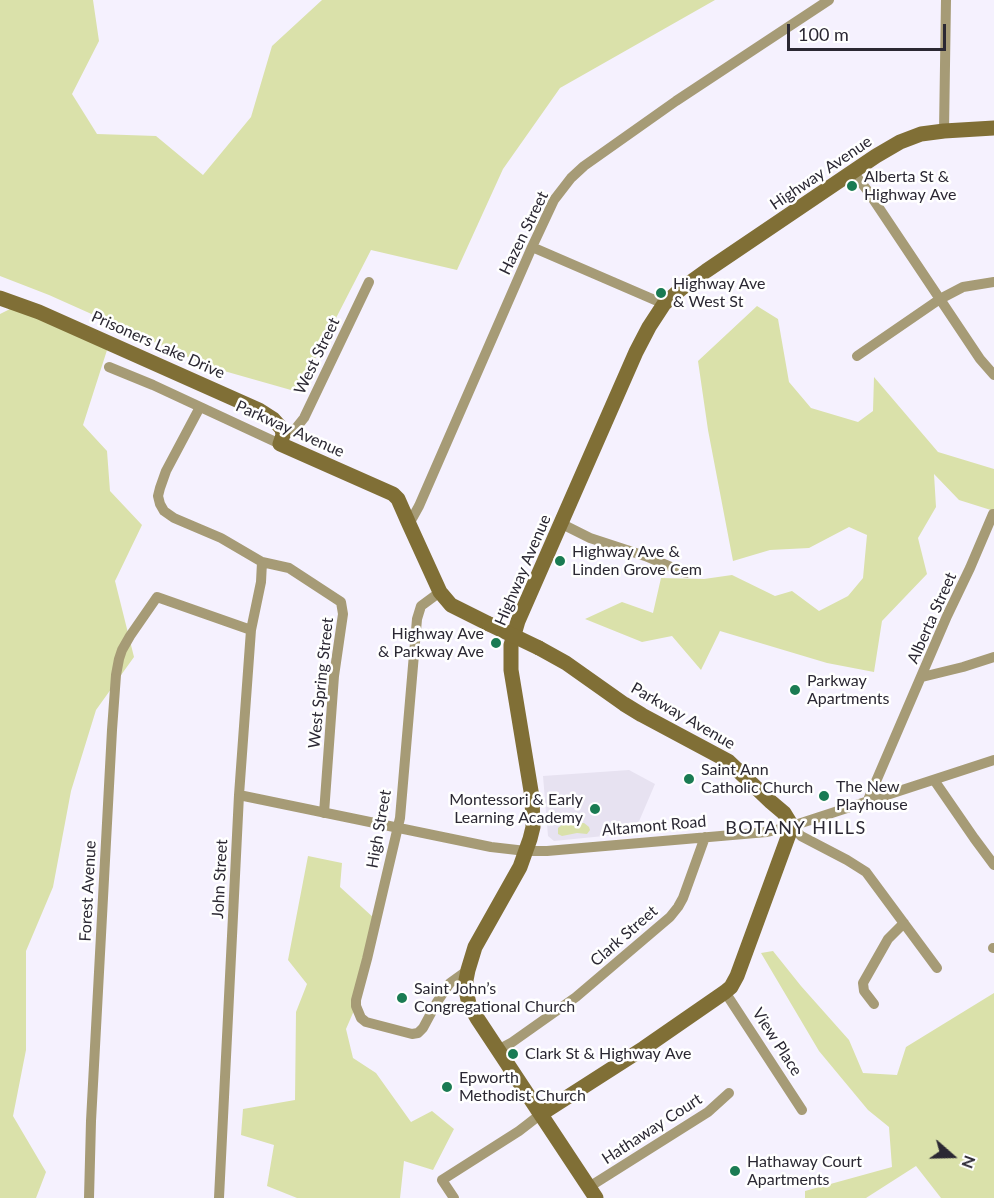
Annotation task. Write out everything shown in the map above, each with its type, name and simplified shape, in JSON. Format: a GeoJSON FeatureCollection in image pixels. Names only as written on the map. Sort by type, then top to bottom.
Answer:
{"type":"FeatureCollection","features":[{"type":"Feature","properties":{"kind":"street","name":"Hazen Street"},"geometry":{"type":"LineString","coordinates":[[409,524],[532,247],[555,200],[571,178],[584,166],[676,101],[829,0]]}},
{"type":"Feature","properties":{"kind":"street"},"geometry":{"type":"LineString","coordinates":[[944,130],[946,0]]}},
{"type":"Feature","properties":{"kind":"street","name":"Highway Avenue"},"geometry":{"type":"LineString","coordinates":[[593,1193],[477,1018],[469,1004],[466,988],[474,947],[520,867],[533,827],[532,797],[511,670],[510,653],[518,621],[640,344],[664,304],[706,271],[900,142],[921,134],[944,130],[994,128]]}},
{"type":"Feature","properties":{"kind":"street"},"geometry":{"type":"LineString","coordinates":[[853,172],[980,359],[994,375]]}},
{"type":"Feature","properties":{"kind":"street"},"geometry":{"type":"LineString","coordinates":[[532,247],[664,304]]}},
{"type":"Feature","properties":{"kind":"street","name":"West Street"},"geometry":{"type":"LineString","coordinates":[[282,439],[304,418],[369,282]]}},
{"type":"Feature","properties":{"kind":"street"},"geometry":{"type":"LineString","coordinates":[[857,356],[940,299],[963,287],[994,282]]}},
{"type":"Feature","properties":{"kind":"street","name":"Prisoners Lake Drive"},"geometry":{"type":"LineString","coordinates":[[0,298],[39,312],[259,410],[273,419],[282,429],[282,439]]}},
{"type":"Feature","properties":{"kind":"street","name":"Parkway Avenue"},"geometry":{"type":"LineString","coordinates":[[109,367],[200,407],[282,439],[393,494],[398,500],[440,592],[451,605],[566,663],[633,710],[728,760],[784,813],[792,826]]}},
{"type":"Feature","properties":{"kind":"street","name":"West Spring Street"},"geometry":{"type":"LineString","coordinates":[[200,407],[166,471],[160,488],[158,496],[164,511],[174,518],[221,538],[262,562],[289,568],[341,602],[343,614],[334,676],[324,813]]}},
{"type":"Feature","properties":{"kind":"street","name":"Alberta Street"},"geometry":{"type":"LineString","coordinates":[[868,800],[993,514]]}},
{"type":"Feature","properties":{"kind":"street"},"geometry":{"type":"LineString","coordinates":[[562,524],[590,538],[645,556],[686,573]]}},
{"type":"Feature","properties":{"kind":"street","name":"John Street"},"geometry":{"type":"LineString","coordinates":[[219,1198],[239,795],[251,630],[261,582],[262,562]]}},
{"type":"Feature","properties":{"kind":"street","name":"High Street"},"geometry":{"type":"LineString","coordinates":[[440,592],[422,606],[417,619],[400,818],[356,1006],[361,1018],[366,1022],[412,1034],[418,1033],[450,983],[468,969]]}},
{"type":"Feature","properties":{"kind":"street","name":"Forest Avenue"},"geometry":{"type":"LineString","coordinates":[[88,1198],[112,730],[116,675],[122,650],[157,597],[251,630]]}},
{"type":"Feature","properties":{"kind":"street"},"geometry":{"type":"LineString","coordinates":[[922,677],[994,657]]}},
{"type":"Feature","properties":{"kind":"street","name":"Altamont Road"},"geometry":{"type":"LineString","coordinates":[[239,795],[491,847],[547,851],[766,832],[792,826],[994,760]]}},
{"type":"Feature","properties":{"kind":"street"},"geometry":{"type":"LineString","coordinates":[[934,780],[994,865]]}},
{"type":"Feature","properties":{"kind":"street"},"geometry":{"type":"LineString","coordinates":[[454,1198],[442,1180],[644,1048],[730,987],[737,976],[792,826],[801,836],[866,872],[936,968]]}},
{"type":"Feature","properties":{"kind":"street","name":"Clark Street"},"geometry":{"type":"LineString","coordinates":[[498,1050],[576,997],[670,917],[683,898],[705,837]]}},
{"type":"Feature","properties":{"kind":"street"},"geometry":{"type":"LineString","coordinates":[[874,1004],[864,991],[863,983],[888,939],[904,923]]}},
{"type":"Feature","properties":{"kind":"street","name":"View Place"},"geometry":{"type":"LineString","coordinates":[[725,992],[802,1110]]}},
{"type":"Feature","properties":{"kind":"street","name":"Hathaway Court"},"geometry":{"type":"LineString","coordinates":[[593,1193],[708,1112],[729,1093]]}},
{"type":"Feature","properties":{"kind":"shaded area","name":"Montessori & Early Learning Academy"},"geometry":{"type":"Polygon","coordinates":[[[629,770],[655,784],[634,833],[554,841],[548,836],[543,776],[629,770]]]}},
{"type":"Feature","properties":{"kind":"green space"},"geometry":{"type":"Polygon","coordinates":[[[0,0],[93,0],[99,41],[72,94],[97,134],[156,136],[203,175],[251,117],[272,46],[322,0],[715,0],[560,88],[503,169],[457,270],[371,250],[298,392],[210,367],[49,295],[0,276],[0,0]]]}},
{"type":"Feature","properties":{"kind":"green space"},"geometry":{"type":"Polygon","coordinates":[[[757,306],[778,319],[789,382],[811,408],[858,422],[873,411],[874,377],[938,452],[994,469],[994,511],[959,500],[934,474],[936,507],[918,538],[927,574],[882,621],[874,672],[827,663],[720,631],[701,670],[672,636],[642,642],[585,619],[622,602],[653,613],[661,578],[704,579],[732,575],[775,596],[792,591],[819,611],[848,596],[863,578],[867,535],[849,527],[809,548],[770,550],[733,561],[708,430],[698,361],[757,306]]]}},
{"type":"Feature","properties":{"kind":"green space"},"geometry":{"type":"Polygon","coordinates":[[[12,308],[108,347],[83,425],[107,451],[110,491],[142,525],[115,581],[134,657],[96,710],[71,791],[53,887],[26,951],[26,1050],[13,1116],[46,1172],[36,1198],[0,1198],[0,314],[12,308]]]}},
{"type":"Feature","properties":{"kind":"green space"},"geometry":{"type":"Polygon","coordinates":[[[584,823],[590,830],[587,834],[562,836],[558,834],[558,828],[563,824],[584,823]]]}},
{"type":"Feature","properties":{"kind":"green space"},"geometry":{"type":"Polygon","coordinates":[[[308,856],[342,863],[340,887],[375,919],[356,1006],[346,1029],[353,1058],[376,1073],[411,1122],[432,1111],[454,1129],[433,1170],[404,1161],[400,1198],[297,1198],[267,1186],[274,1145],[241,1135],[243,1109],[295,1100],[296,1012],[307,984],[288,960],[308,856]]]}},
{"type":"Feature","properties":{"kind":"green space"},"geometry":{"type":"Polygon","coordinates":[[[773,951],[849,1040],[863,1073],[897,1075],[906,1047],[994,993],[994,1198],[941,1198],[916,1166],[866,1198],[805,1198],[805,1191],[892,1167],[889,1127],[868,1110],[819,1051],[761,953],[773,951]]]}},
{"type":"Feature","properties":{"kind":"place","name":"Alberta St & Highway Ave"},"geometry":{"type":"Point","coordinates":[852,186]}},
{"type":"Feature","properties":{"kind":"place","name":"Highway Ave & West St"},"geometry":{"type":"Point","coordinates":[661,293]}},
{"type":"Feature","properties":{"kind":"place","name":"Highway Ave & Linden Grove Cem"},"geometry":{"type":"Point","coordinates":[560,561]}},
{"type":"Feature","properties":{"kind":"place","name":"Highway Ave & Parkway Ave"},"geometry":{"type":"Point","coordinates":[496,643]}},
{"type":"Feature","properties":{"kind":"place","name":"Parkway Apartments"},"geometry":{"type":"Point","coordinates":[795,690]}},
{"type":"Feature","properties":{"kind":"place","name":"Saint Ann Catholic Church"},"geometry":{"type":"Point","coordinates":[689,779]}},
{"type":"Feature","properties":{"kind":"place","name":"The New Playhouse"},"geometry":{"type":"Point","coordinates":[824,796]}},
{"type":"Feature","properties":{"kind":"place","name":"Montessori & Early Learning Academy"},"geometry":{"type":"Point","coordinates":[595,809]}},
{"type":"Feature","properties":{"kind":"place","name":"Saint John’s Congregational Church"},"geometry":{"type":"Point","coordinates":[402,998]}},
{"type":"Feature","properties":{"kind":"place","name":"Clark St & Highway Ave"},"geometry":{"type":"Point","coordinates":[513,1054]}},
{"type":"Feature","properties":{"kind":"place","name":"Epworth Methodist Church"},"geometry":{"type":"Point","coordinates":[447,1087]}},
{"type":"Feature","properties":{"kind":"place","name":"Hathaway Court Apartments"},"geometry":{"type":"Point","coordinates":[735,1171]}},
{"type":"Feature","properties":{"kind":"district","name":"BOTANY HILLS"},"geometry":{"type":"Point","coordinates":[796,828]}}]}
